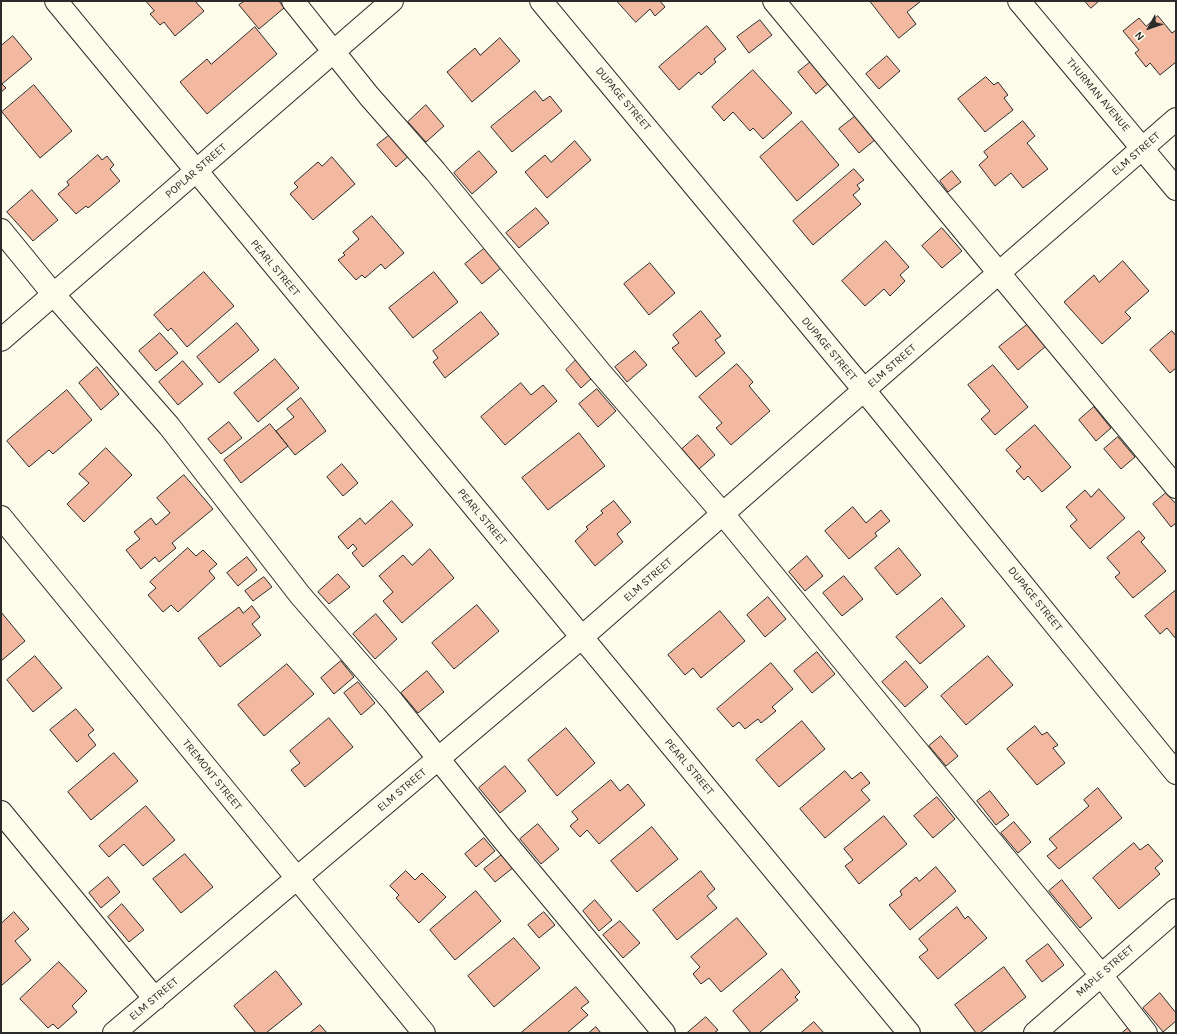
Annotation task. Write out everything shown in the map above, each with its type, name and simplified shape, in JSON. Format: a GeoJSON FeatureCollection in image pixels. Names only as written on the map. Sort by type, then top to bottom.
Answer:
{"type":"FeatureCollection","features":[{"type":"Feature","properties":{"kind":"street","name":"PEARL STREET"},"geometry":{"type":"LineString","coordinates":[[56,1],[909,1033]]}},
{"type":"Feature","properties":{"kind":"street"},"geometry":{"type":"LineString","coordinates":[[293,1],[399,131],[434,171],[600,372],[723,514],[1101,975],[1146,1033]]}},
{"type":"Feature","properties":{"kind":"street","name":"POPLAR STREET"},"geometry":{"type":"LineString","coordinates":[[1,340],[392,1]]}},
{"type":"Feature","properties":{"kind":"street","name":"DUPAGE STREET"},"geometry":{"type":"LineString","coordinates":[[541,1],[864,390],[1176,773]]}},
{"type":"Feature","properties":{"kind":"street"},"geometry":{"type":"LineString","coordinates":[[774,1],[1176,487]]}},
{"type":"Feature","properties":{"kind":"street","name":"THURMAN AVENUE"},"geometry":{"type":"LineString","coordinates":[[1019,1],[1176,189]]}},
{"type":"Feature","properties":{"kind":"street","name":"ELM STREET"},"geometry":{"type":"LineString","coordinates":[[114,1033],[582,637],[1176,119]]}},
{"type":"Feature","properties":{"kind":"street"},"geometry":{"type":"LineString","coordinates":[[1,230],[54,294],[169,426],[300,595],[393,702],[511,849],[664,1033]]}},
{"type":"Feature","properties":{"kind":"street","name":"TREMONT STREET"},"geometry":{"type":"LineString","coordinates":[[1,517],[424,1033]]}},
{"type":"Feature","properties":{"kind":"street"},"geometry":{"type":"LineString","coordinates":[[1,812],[155,999]]}},
{"type":"Feature","properties":{"kind":"street","name":"MAPLE STREET"},"geometry":{"type":"LineString","coordinates":[[1035,1033],[1176,910]]}},
{"type":"Feature","properties":{"kind":"building"},"geometry":{"type":"Polygon","coordinates":[[[146,1],[195,1],[204,11],[175,36],[164,22],[160,25],[150,14],[154,11],[146,1]]]}},
{"type":"Feature","properties":{"kind":"building"},"geometry":{"type":"Polygon","coordinates":[[[245,1],[279,1],[284,8],[259,29],[239,5],[245,1]]]}},
{"type":"Feature","properties":{"kind":"building"},"geometry":{"type":"Polygon","coordinates":[[[617,1],[660,1],[665,7],[655,16],[650,9],[636,22],[617,1]]]}},
{"type":"Feature","properties":{"kind":"building"},"geometry":{"type":"Polygon","coordinates":[[[870,1],[921,1],[907,12],[916,24],[899,38],[870,1]]]}},
{"type":"Feature","properties":{"kind":"building"},"geometry":{"type":"Polygon","coordinates":[[[1085,1],[1099,1],[1091,8],[1085,1]]]}},
{"type":"Feature","properties":{"kind":"building"},"geometry":{"type":"Polygon","coordinates":[[[1158,16],[1172,33],[1176,30],[1176,62],[1160,75],[1150,63],[1146,67],[1135,53],[1139,50],[1123,31],[1139,18],[1146,26],[1158,16]]]}},
{"type":"Feature","properties":{"kind":"building"},"geometry":{"type":"Polygon","coordinates":[[[760,20],[772,35],[749,53],[737,37],[760,20]]]}},
{"type":"Feature","properties":{"kind":"building"},"geometry":{"type":"Polygon","coordinates":[[[707,26],[726,49],[714,59],[716,62],[701,75],[699,72],[679,90],[659,67],[707,26]]]}},
{"type":"Feature","properties":{"kind":"building"},"geometry":{"type":"Polygon","coordinates":[[[255,27],[277,54],[207,114],[180,82],[207,59],[211,64],[255,27]]]}},
{"type":"Feature","properties":{"kind":"building"},"geometry":{"type":"Polygon","coordinates":[[[13,36],[32,59],[2,84],[6,88],[1,92],[1,46],[13,36]]]}},
{"type":"Feature","properties":{"kind":"building"},"geometry":{"type":"Polygon","coordinates":[[[500,38],[520,61],[472,102],[447,72],[475,48],[480,55],[500,38]]]}},
{"type":"Feature","properties":{"kind":"building"},"geometry":{"type":"Polygon","coordinates":[[[887,56],[900,71],[879,89],[866,74],[887,56]]]}},
{"type":"Feature","properties":{"kind":"building"},"geometry":{"type":"Polygon","coordinates":[[[813,60],[831,81],[816,94],[798,72],[813,60]]]}},
{"type":"Feature","properties":{"kind":"building"},"geometry":{"type":"Polygon","coordinates":[[[753,70],[792,113],[763,139],[753,128],[750,131],[733,112],[724,121],[712,107],[753,70]]]}},
{"type":"Feature","properties":{"kind":"building"},"geometry":{"type":"Polygon","coordinates":[[[986,77],[994,85],[998,82],[1008,95],[1004,98],[1013,110],[985,132],[958,99],[986,77]]]}},
{"type":"Feature","properties":{"kind":"building"},"geometry":{"type":"Polygon","coordinates":[[[34,85],[72,131],[40,158],[2,112],[34,85]]]}},
{"type":"Feature","properties":{"kind":"building"},"geometry":{"type":"Polygon","coordinates":[[[535,91],[543,101],[550,96],[562,111],[512,152],[491,127],[535,91]]]}},
{"type":"Feature","properties":{"kind":"building"},"geometry":{"type":"Polygon","coordinates":[[[426,105],[444,126],[426,142],[408,122],[426,105]]]}},
{"type":"Feature","properties":{"kind":"building"},"geometry":{"type":"Polygon","coordinates":[[[857,115],[876,139],[859,153],[839,129],[857,115]]]}},
{"type":"Feature","properties":{"kind":"building"},"geometry":{"type":"Polygon","coordinates":[[[802,121],[839,165],[797,201],[760,157],[802,121]]]}},
{"type":"Feature","properties":{"kind":"building"},"geometry":{"type":"Polygon","coordinates":[[[1023,121],[1035,136],[1027,143],[1048,169],[1023,188],[1011,173],[995,186],[979,165],[988,157],[984,152],[1023,121]]]}},
{"type":"Feature","properties":{"kind":"building"},"geometry":{"type":"Polygon","coordinates":[[[391,134],[410,155],[396,167],[377,145],[391,134]]]}},
{"type":"Feature","properties":{"kind":"building"},"geometry":{"type":"Polygon","coordinates":[[[575,141],[591,160],[547,198],[525,172],[545,155],[551,162],[575,141]]]}},
{"type":"Feature","properties":{"kind":"building"},"geometry":{"type":"Polygon","coordinates":[[[479,151],[497,172],[472,194],[454,173],[479,151]]]}},
{"type":"Feature","properties":{"kind":"building"},"geometry":{"type":"Polygon","coordinates":[[[98,155],[102,160],[107,156],[114,165],[110,169],[120,181],[88,208],[86,206],[76,214],[58,194],[69,185],[67,182],[98,155]]]}},
{"type":"Feature","properties":{"kind":"building"},"geometry":{"type":"Polygon","coordinates":[[[332,157],[355,184],[313,220],[290,194],[298,187],[294,183],[318,162],[322,166],[332,157]]]}},
{"type":"Feature","properties":{"kind":"building"},"geometry":{"type":"Polygon","coordinates":[[[854,169],[864,180],[857,185],[860,189],[853,195],[861,204],[813,245],[793,221],[854,169]]]}},
{"type":"Feature","properties":{"kind":"building"},"geometry":{"type":"Polygon","coordinates":[[[952,171],[961,182],[948,192],[940,181],[952,171]]]}},
{"type":"Feature","properties":{"kind":"building"},"geometry":{"type":"Polygon","coordinates":[[[32,190],[58,220],[33,241],[7,212],[32,190]]]}},
{"type":"Feature","properties":{"kind":"building"},"geometry":{"type":"Polygon","coordinates":[[[536,208],[549,223],[519,248],[506,233],[536,208]]]}},
{"type":"Feature","properties":{"kind":"building"},"geometry":{"type":"Polygon","coordinates":[[[372,216],[404,253],[385,269],[381,264],[365,278],[362,275],[356,280],[338,260],[345,255],[343,253],[359,239],[353,232],[372,216]]]}},
{"type":"Feature","properties":{"kind":"building"},"geometry":{"type":"Polygon","coordinates":[[[942,228],[962,251],[942,268],[922,246],[942,228]]]}},
{"type":"Feature","properties":{"kind":"building"},"geometry":{"type":"Polygon","coordinates":[[[886,241],[909,267],[900,275],[905,281],[890,296],[884,289],[865,306],[842,281],[886,241]]]}},
{"type":"Feature","properties":{"kind":"building"},"geometry":{"type":"Polygon","coordinates":[[[485,248],[501,268],[482,284],[465,264],[485,248]]]}},
{"type":"Feature","properties":{"kind":"building"},"geometry":{"type":"Polygon","coordinates":[[[1123,261],[1149,291],[1125,312],[1131,318],[1102,344],[1064,302],[1094,275],[1099,282],[1123,261]]]}},
{"type":"Feature","properties":{"kind":"building"},"geometry":{"type":"Polygon","coordinates":[[[650,263],[675,293],[649,315],[624,284],[650,263]]]}},
{"type":"Feature","properties":{"kind":"building"},"geometry":{"type":"Polygon","coordinates":[[[204,272],[234,306],[187,347],[171,328],[168,331],[154,315],[204,272]]]}},
{"type":"Feature","properties":{"kind":"building"},"geometry":{"type":"Polygon","coordinates":[[[434,272],[458,302],[413,338],[389,308],[434,272]]]}},
{"type":"Feature","properties":{"kind":"building"},"geometry":{"type":"Polygon","coordinates":[[[701,311],[721,336],[715,340],[725,353],[696,377],[672,348],[679,343],[673,335],[701,311]]]}},
{"type":"Feature","properties":{"kind":"building"},"geometry":{"type":"Polygon","coordinates":[[[481,312],[499,334],[445,378],[433,362],[438,358],[433,351],[481,312]]]}},
{"type":"Feature","properties":{"kind":"building"},"geometry":{"type":"Polygon","coordinates":[[[237,323],[259,350],[219,383],[197,357],[237,323]]]}},
{"type":"Feature","properties":{"kind":"building"},"geometry":{"type":"Polygon","coordinates":[[[1028,324],[1046,346],[1018,370],[999,347],[1028,324]]]}},
{"type":"Feature","properties":{"kind":"building"},"geometry":{"type":"Polygon","coordinates":[[[1172,331],[1176,336],[1176,368],[1170,373],[1150,350],[1172,331]]]}},
{"type":"Feature","properties":{"kind":"building"},"geometry":{"type":"Polygon","coordinates":[[[160,333],[178,353],[156,371],[139,351],[160,333]]]}},
{"type":"Feature","properties":{"kind":"building"},"geometry":{"type":"Polygon","coordinates":[[[635,351],[647,365],[627,382],[615,367],[635,351]]]}},
{"type":"Feature","properties":{"kind":"building"},"geometry":{"type":"Polygon","coordinates":[[[275,359],[299,388],[258,422],[234,393],[275,359]]]}},
{"type":"Feature","properties":{"kind":"building"},"geometry":{"type":"Polygon","coordinates":[[[576,360],[592,378],[581,388],[566,370],[576,360]]]}},
{"type":"Feature","properties":{"kind":"building"},"geometry":{"type":"Polygon","coordinates":[[[183,361],[203,384],[178,405],[159,382],[183,361]]]}},
{"type":"Feature","properties":{"kind":"building"},"geometry":{"type":"Polygon","coordinates":[[[737,364],[753,382],[749,386],[770,411],[731,445],[716,428],[722,423],[699,397],[737,364]]]}},
{"type":"Feature","properties":{"kind":"building"},"geometry":{"type":"Polygon","coordinates":[[[993,365],[1028,407],[995,435],[981,419],[990,411],[968,385],[993,365]]]}},
{"type":"Feature","properties":{"kind":"building"},"geometry":{"type":"Polygon","coordinates":[[[97,367],[119,394],[101,410],[79,383],[97,367]]]}},
{"type":"Feature","properties":{"kind":"building"},"geometry":{"type":"Polygon","coordinates":[[[521,383],[531,395],[543,385],[557,401],[505,445],[481,417],[521,383]]]}},
{"type":"Feature","properties":{"kind":"building"},"geometry":{"type":"Polygon","coordinates":[[[597,389],[616,411],[598,427],[579,404],[597,389]]]}},
{"type":"Feature","properties":{"kind":"building"},"geometry":{"type":"Polygon","coordinates":[[[67,390],[92,420],[53,454],[49,450],[29,467],[7,441],[67,390]]]}},
{"type":"Feature","properties":{"kind":"building"},"geometry":{"type":"Polygon","coordinates":[[[301,398],[326,431],[295,455],[276,431],[294,417],[287,409],[301,398]]]}},
{"type":"Feature","properties":{"kind":"building"},"geometry":{"type":"Polygon","coordinates":[[[1094,407],[1111,428],[1096,441],[1079,420],[1094,407]]]}},
{"type":"Feature","properties":{"kind":"building"},"geometry":{"type":"Polygon","coordinates":[[[229,422],[242,438],[221,454],[208,439],[229,422]]]}},
{"type":"Feature","properties":{"kind":"building"},"geometry":{"type":"Polygon","coordinates":[[[270,424],[288,446],[241,483],[224,460],[270,424]]]}},
{"type":"Feature","properties":{"kind":"building"},"geometry":{"type":"Polygon","coordinates":[[[1035,425],[1071,467],[1042,492],[1028,476],[1024,480],[1016,471],[1021,467],[1006,450],[1035,425]]]}},
{"type":"Feature","properties":{"kind":"building"},"geometry":{"type":"Polygon","coordinates":[[[579,433],[605,466],[548,510],[522,478],[579,433]]]}},
{"type":"Feature","properties":{"kind":"building"},"geometry":{"type":"Polygon","coordinates":[[[698,435],[715,455],[699,469],[682,449],[698,435]]]}},
{"type":"Feature","properties":{"kind":"building"},"geometry":{"type":"Polygon","coordinates":[[[1118,437],[1135,457],[1121,469],[1104,449],[1118,437]]]}},
{"type":"Feature","properties":{"kind":"building"},"geometry":{"type":"Polygon","coordinates":[[[106,448],[132,475],[84,522],[67,504],[89,483],[79,474],[106,448]]]}},
{"type":"Feature","properties":{"kind":"building"},"geometry":{"type":"Polygon","coordinates":[[[342,464],[358,483],[343,496],[327,477],[342,464]]]}},
{"type":"Feature","properties":{"kind":"building"},"geometry":{"type":"Polygon","coordinates":[[[184,475],[213,509],[172,543],[176,548],[159,562],[155,557],[141,569],[126,550],[140,539],[134,532],[151,518],[156,525],[170,513],[157,498],[184,475]]]}},
{"type":"Feature","properties":{"kind":"building"},"geometry":{"type":"Polygon","coordinates":[[[1099,489],[1125,518],[1090,549],[1070,526],[1077,520],[1066,507],[1085,490],[1091,497],[1099,489]]]}},
{"type":"Feature","properties":{"kind":"building"},"geometry":{"type":"Polygon","coordinates":[[[1166,493],[1176,504],[1176,523],[1171,527],[1153,504],[1166,493]]]}},
{"type":"Feature","properties":{"kind":"building"},"geometry":{"type":"Polygon","coordinates":[[[392,501],[413,525],[363,567],[352,553],[357,549],[353,544],[348,549],[338,537],[360,518],[365,524],[392,501]]]}},
{"type":"Feature","properties":{"kind":"building"},"geometry":{"type":"Polygon","coordinates":[[[614,501],[631,522],[617,534],[623,542],[595,566],[575,541],[588,529],[586,527],[603,513],[601,511],[614,501]]]}},
{"type":"Feature","properties":{"kind":"building"},"geometry":{"type":"Polygon","coordinates":[[[853,507],[866,523],[881,510],[890,521],[875,533],[877,536],[849,559],[825,531],[853,507]]]}},
{"type":"Feature","properties":{"kind":"building"},"geometry":{"type":"Polygon","coordinates":[[[1139,531],[1145,538],[1141,542],[1166,571],[1133,598],[1115,577],[1120,573],[1107,558],[1139,531]]]}},
{"type":"Feature","properties":{"kind":"building"},"geometry":{"type":"Polygon","coordinates":[[[188,548],[196,556],[203,550],[217,564],[209,571],[215,578],[178,612],[171,605],[163,612],[148,595],[156,588],[150,582],[188,548]]]}},
{"type":"Feature","properties":{"kind":"building"},"geometry":{"type":"Polygon","coordinates":[[[899,548],[921,575],[897,595],[875,568],[899,548]]]}},
{"type":"Feature","properties":{"kind":"building"},"geometry":{"type":"Polygon","coordinates":[[[430,549],[454,578],[402,623],[383,601],[393,592],[379,576],[403,555],[412,565],[430,549]]]}},
{"type":"Feature","properties":{"kind":"building"},"geometry":{"type":"Polygon","coordinates":[[[807,556],[823,576],[805,591],[789,572],[807,556]]]}},
{"type":"Feature","properties":{"kind":"building"},"geometry":{"type":"Polygon","coordinates":[[[247,557],[257,570],[238,586],[227,573],[247,557]]]}},
{"type":"Feature","properties":{"kind":"building"},"geometry":{"type":"Polygon","coordinates":[[[338,574],[350,587],[329,604],[318,592],[338,574]]]}},
{"type":"Feature","properties":{"kind":"building"},"geometry":{"type":"Polygon","coordinates":[[[844,576],[863,599],[842,616],[823,593],[844,576]]]}},
{"type":"Feature","properties":{"kind":"building"},"geometry":{"type":"Polygon","coordinates":[[[264,577],[272,587],[253,601],[245,591],[264,577]]]}},
{"type":"Feature","properties":{"kind":"building"},"geometry":{"type":"Polygon","coordinates":[[[1176,590],[1176,639],[1167,628],[1160,634],[1145,616],[1176,590]]]}},
{"type":"Feature","properties":{"kind":"building"},"geometry":{"type":"Polygon","coordinates":[[[768,597],[786,619],[765,637],[747,615],[768,597]]]}},
{"type":"Feature","properties":{"kind":"building"},"geometry":{"type":"Polygon","coordinates":[[[942,598],[965,626],[920,664],[896,637],[942,598]]]}},
{"type":"Feature","properties":{"kind":"building"},"geometry":{"type":"Polygon","coordinates":[[[477,605],[499,631],[454,669],[432,643],[477,605]]]}},
{"type":"Feature","properties":{"kind":"building"},"geometry":{"type":"Polygon","coordinates":[[[252,606],[260,617],[252,624],[261,635],[220,667],[198,638],[239,607],[243,613],[252,606]]]}},
{"type":"Feature","properties":{"kind":"building"},"geometry":{"type":"Polygon","coordinates":[[[720,611],[745,641],[701,678],[693,668],[685,675],[668,655],[720,611]]]}},
{"type":"Feature","properties":{"kind":"building"},"geometry":{"type":"Polygon","coordinates":[[[1,612],[25,641],[1,661],[1,612]]]}},
{"type":"Feature","properties":{"kind":"building"},"geometry":{"type":"Polygon","coordinates":[[[376,614],[397,639],[375,659],[353,634],[376,614]]]}},
{"type":"Feature","properties":{"kind":"building"},"geometry":{"type":"Polygon","coordinates":[[[817,652],[835,674],[812,693],[794,671],[817,652]]]}},
{"type":"Feature","properties":{"kind":"building"},"geometry":{"type":"Polygon","coordinates":[[[35,656],[62,688],[33,712],[7,680],[35,656]]]}},
{"type":"Feature","properties":{"kind":"building"},"geometry":{"type":"Polygon","coordinates":[[[988,656],[1013,685],[966,725],[941,696],[988,656]]]}},
{"type":"Feature","properties":{"kind":"building"},"geometry":{"type":"Polygon","coordinates":[[[341,661],[354,677],[334,694],[321,678],[341,661]]]}},
{"type":"Feature","properties":{"kind":"building"},"geometry":{"type":"Polygon","coordinates":[[[906,661],[928,687],[905,707],[882,682],[906,661]]]}},
{"type":"Feature","properties":{"kind":"building"},"geometry":{"type":"Polygon","coordinates":[[[771,663],[793,689],[772,707],[776,711],[761,723],[758,719],[745,729],[739,722],[733,727],[717,709],[771,663]]]}},
{"type":"Feature","properties":{"kind":"building"},"geometry":{"type":"Polygon","coordinates":[[[287,664],[314,694],[264,736],[238,705],[287,664]]]}},
{"type":"Feature","properties":{"kind":"building"},"geometry":{"type":"Polygon","coordinates":[[[427,671],[444,692],[418,713],[401,693],[427,671]]]}},
{"type":"Feature","properties":{"kind":"building"},"geometry":{"type":"Polygon","coordinates":[[[358,682],[375,703],[361,715],[344,693],[358,682]]]}},
{"type":"Feature","properties":{"kind":"building"},"geometry":{"type":"Polygon","coordinates":[[[76,709],[94,730],[88,735],[96,745],[77,762],[50,730],[76,709]]]}},
{"type":"Feature","properties":{"kind":"building"},"geometry":{"type":"Polygon","coordinates":[[[329,718],[353,747],[305,787],[291,770],[300,763],[290,751],[329,718]]]}},
{"type":"Feature","properties":{"kind":"building"},"geometry":{"type":"Polygon","coordinates":[[[802,721],[825,749],[779,787],[756,760],[802,721]]]}},
{"type":"Feature","properties":{"kind":"building"},"geometry":{"type":"Polygon","coordinates":[[[1035,726],[1042,735],[1047,732],[1058,745],[1053,748],[1065,763],[1037,785],[1007,749],[1035,726]]]}},
{"type":"Feature","properties":{"kind":"building"},"geometry":{"type":"Polygon","coordinates":[[[566,728],[595,763],[557,796],[528,760],[566,728]]]}},
{"type":"Feature","properties":{"kind":"building"},"geometry":{"type":"Polygon","coordinates":[[[941,736],[958,756],[946,766],[929,746],[941,736]]]}},
{"type":"Feature","properties":{"kind":"building"},"geometry":{"type":"Polygon","coordinates":[[[114,753],[138,781],[91,820],[68,792],[114,753]]]}},
{"type":"Feature","properties":{"kind":"building"},"geometry":{"type":"Polygon","coordinates":[[[505,766],[526,791],[500,813],[479,788],[505,766]]]}},
{"type":"Feature","properties":{"kind":"building"},"geometry":{"type":"Polygon","coordinates":[[[845,771],[852,779],[861,772],[870,783],[861,790],[870,800],[825,838],[800,809],[845,771]]]}},
{"type":"Feature","properties":{"kind":"building"},"geometry":{"type":"Polygon","coordinates":[[[611,780],[620,791],[628,784],[645,805],[599,844],[587,830],[580,837],[570,826],[578,819],[572,812],[611,780]]]}},
{"type":"Feature","properties":{"kind":"building"},"geometry":{"type":"Polygon","coordinates":[[[1098,788],[1122,818],[1059,869],[1047,856],[1057,848],[1049,839],[1089,806],[1084,800],[1098,788]]]}},
{"type":"Feature","properties":{"kind":"building"},"geometry":{"type":"Polygon","coordinates":[[[990,791],[1009,815],[996,825],[977,801],[990,791]]]}},
{"type":"Feature","properties":{"kind":"building"},"geometry":{"type":"Polygon","coordinates":[[[937,797],[955,819],[933,838],[914,816],[937,797]]]}},
{"type":"Feature","properties":{"kind":"building"},"geometry":{"type":"Polygon","coordinates":[[[146,806],[175,840],[143,866],[124,844],[109,857],[99,846],[146,806]]]}},
{"type":"Feature","properties":{"kind":"building"},"geometry":{"type":"Polygon","coordinates":[[[884,816],[907,844],[859,884],[845,866],[853,860],[844,849],[884,816]]]}},
{"type":"Feature","properties":{"kind":"building"},"geometry":{"type":"Polygon","coordinates":[[[1014,822],[1031,842],[1018,853],[1001,833],[1014,822]]]}},
{"type":"Feature","properties":{"kind":"building"},"geometry":{"type":"Polygon","coordinates":[[[538,824],[559,849],[541,864],[520,839],[538,824]]]}},
{"type":"Feature","properties":{"kind":"building"},"geometry":{"type":"Polygon","coordinates":[[[652,827],[678,859],[637,892],[611,861],[652,827]]]}},
{"type":"Feature","properties":{"kind":"building"},"geometry":{"type":"Polygon","coordinates":[[[484,838],[495,851],[476,867],[465,854],[484,838]]]}},
{"type":"Feature","properties":{"kind":"building"},"geometry":{"type":"Polygon","coordinates":[[[1134,843],[1140,850],[1148,844],[1163,861],[1155,868],[1160,874],[1119,909],[1093,878],[1134,843]]]}},
{"type":"Feature","properties":{"kind":"building"},"geometry":{"type":"Polygon","coordinates":[[[185,854],[213,887],[181,913],[153,879],[185,854]]]}},
{"type":"Feature","properties":{"kind":"building"},"geometry":{"type":"Polygon","coordinates":[[[503,854],[514,867],[495,882],[484,869],[503,854]]]}},
{"type":"Feature","properties":{"kind":"building"},"geometry":{"type":"Polygon","coordinates":[[[936,867],[956,891],[910,930],[889,905],[902,895],[900,891],[916,877],[919,881],[936,867]]]}},
{"type":"Feature","properties":{"kind":"building"},"geometry":{"type":"Polygon","coordinates":[[[406,871],[415,880],[422,873],[446,897],[419,923],[396,898],[399,895],[390,886],[406,871]]]}},
{"type":"Feature","properties":{"kind":"building"},"geometry":{"type":"Polygon","coordinates":[[[701,871],[715,889],[707,896],[717,908],[677,940],[653,910],[701,871]]]}},
{"type":"Feature","properties":{"kind":"building"},"geometry":{"type":"Polygon","coordinates":[[[108,877],[120,892],[101,908],[89,893],[108,877]]]}},
{"type":"Feature","properties":{"kind":"building"},"geometry":{"type":"Polygon","coordinates":[[[1062,880],[1092,918],[1080,928],[1049,891],[1062,880]]]}},
{"type":"Feature","properties":{"kind":"building"},"geometry":{"type":"Polygon","coordinates":[[[476,891],[501,921],[455,960],[430,930],[476,891]]]}},
{"type":"Feature","properties":{"kind":"building"},"geometry":{"type":"Polygon","coordinates":[[[595,900],[612,920],[599,931],[583,911],[595,900]]]}},
{"type":"Feature","properties":{"kind":"building"},"geometry":{"type":"Polygon","coordinates":[[[122,904],[144,930],[129,942],[108,917],[122,904]]]}},
{"type":"Feature","properties":{"kind":"building"},"geometry":{"type":"Polygon","coordinates":[[[957,907],[965,919],[968,916],[987,938],[938,979],[919,957],[928,950],[919,939],[957,907]]]}},
{"type":"Feature","properties":{"kind":"building"},"geometry":{"type":"Polygon","coordinates":[[[14,912],[29,929],[15,941],[31,960],[1,986],[1,924],[14,912]]]}},
{"type":"Feature","properties":{"kind":"building"},"geometry":{"type":"Polygon","coordinates":[[[544,912],[555,925],[539,938],[528,925],[544,912]]]}},
{"type":"Feature","properties":{"kind":"building"},"geometry":{"type":"Polygon","coordinates":[[[737,918],[767,954],[721,992],[709,978],[701,984],[693,974],[700,967],[691,957],[737,918]]]}},
{"type":"Feature","properties":{"kind":"building"},"geometry":{"type":"Polygon","coordinates":[[[620,921],[640,943],[623,958],[603,935],[620,921]]]}},
{"type":"Feature","properties":{"kind":"building"},"geometry":{"type":"Polygon","coordinates":[[[514,938],[540,968],[494,1007],[468,976],[514,938]]]}},
{"type":"Feature","properties":{"kind":"building"},"geometry":{"type":"Polygon","coordinates":[[[1048,944],[1064,965],[1042,982],[1026,961],[1048,944]]]}},
{"type":"Feature","properties":{"kind":"building"},"geometry":{"type":"Polygon","coordinates":[[[59,962],[87,991],[72,1006],[77,1012],[58,1029],[53,1024],[48,1028],[20,999],[59,962]]]}},
{"type":"Feature","properties":{"kind":"building"},"geometry":{"type":"Polygon","coordinates":[[[1004,967],[1026,997],[980,1033],[976,1033],[955,1005],[1004,967]]]}},
{"type":"Feature","properties":{"kind":"building"},"geometry":{"type":"Polygon","coordinates":[[[782,969],[800,992],[795,997],[798,1000],[759,1033],[751,1033],[733,1011],[782,969]]]}},
{"type":"Feature","properties":{"kind":"building"},"geometry":{"type":"Polygon","coordinates":[[[276,971],[302,1004],[266,1033],[256,1033],[234,1006],[276,971]]]}},
{"type":"Feature","properties":{"kind":"building"},"geometry":{"type":"Polygon","coordinates":[[[576,987],[589,1002],[581,1008],[588,1015],[567,1033],[521,1033],[576,987]]]}},
{"type":"Feature","properties":{"kind":"building"},"geometry":{"type":"Polygon","coordinates":[[[1160,993],[1176,1013],[1176,1021],[1163,1032],[1143,1008],[1160,993]]]}},
{"type":"Feature","properties":{"kind":"building"},"geometry":{"type":"Polygon","coordinates":[[[706,1017],[718,1030],[714,1033],[687,1033],[706,1017]]]}},
{"type":"Feature","properties":{"kind":"building"},"geometry":{"type":"Polygon","coordinates":[[[814,1022],[824,1033],[801,1033],[814,1022]]]}},
{"type":"Feature","properties":{"kind":"building"},"geometry":{"type":"Polygon","coordinates":[[[320,1025],[327,1033],[310,1033],[320,1025]]]}},
{"type":"Feature","properties":{"kind":"building"},"geometry":{"type":"Polygon","coordinates":[[[596,1027],[601,1033],[589,1033],[596,1027]]]}},
{"type":"Feature","properties":{"kind":"building"},"geometry":{"type":"Polygon","coordinates":[[[1128,1028],[1132,1033],[1122,1033],[1128,1028]]]}}]}
